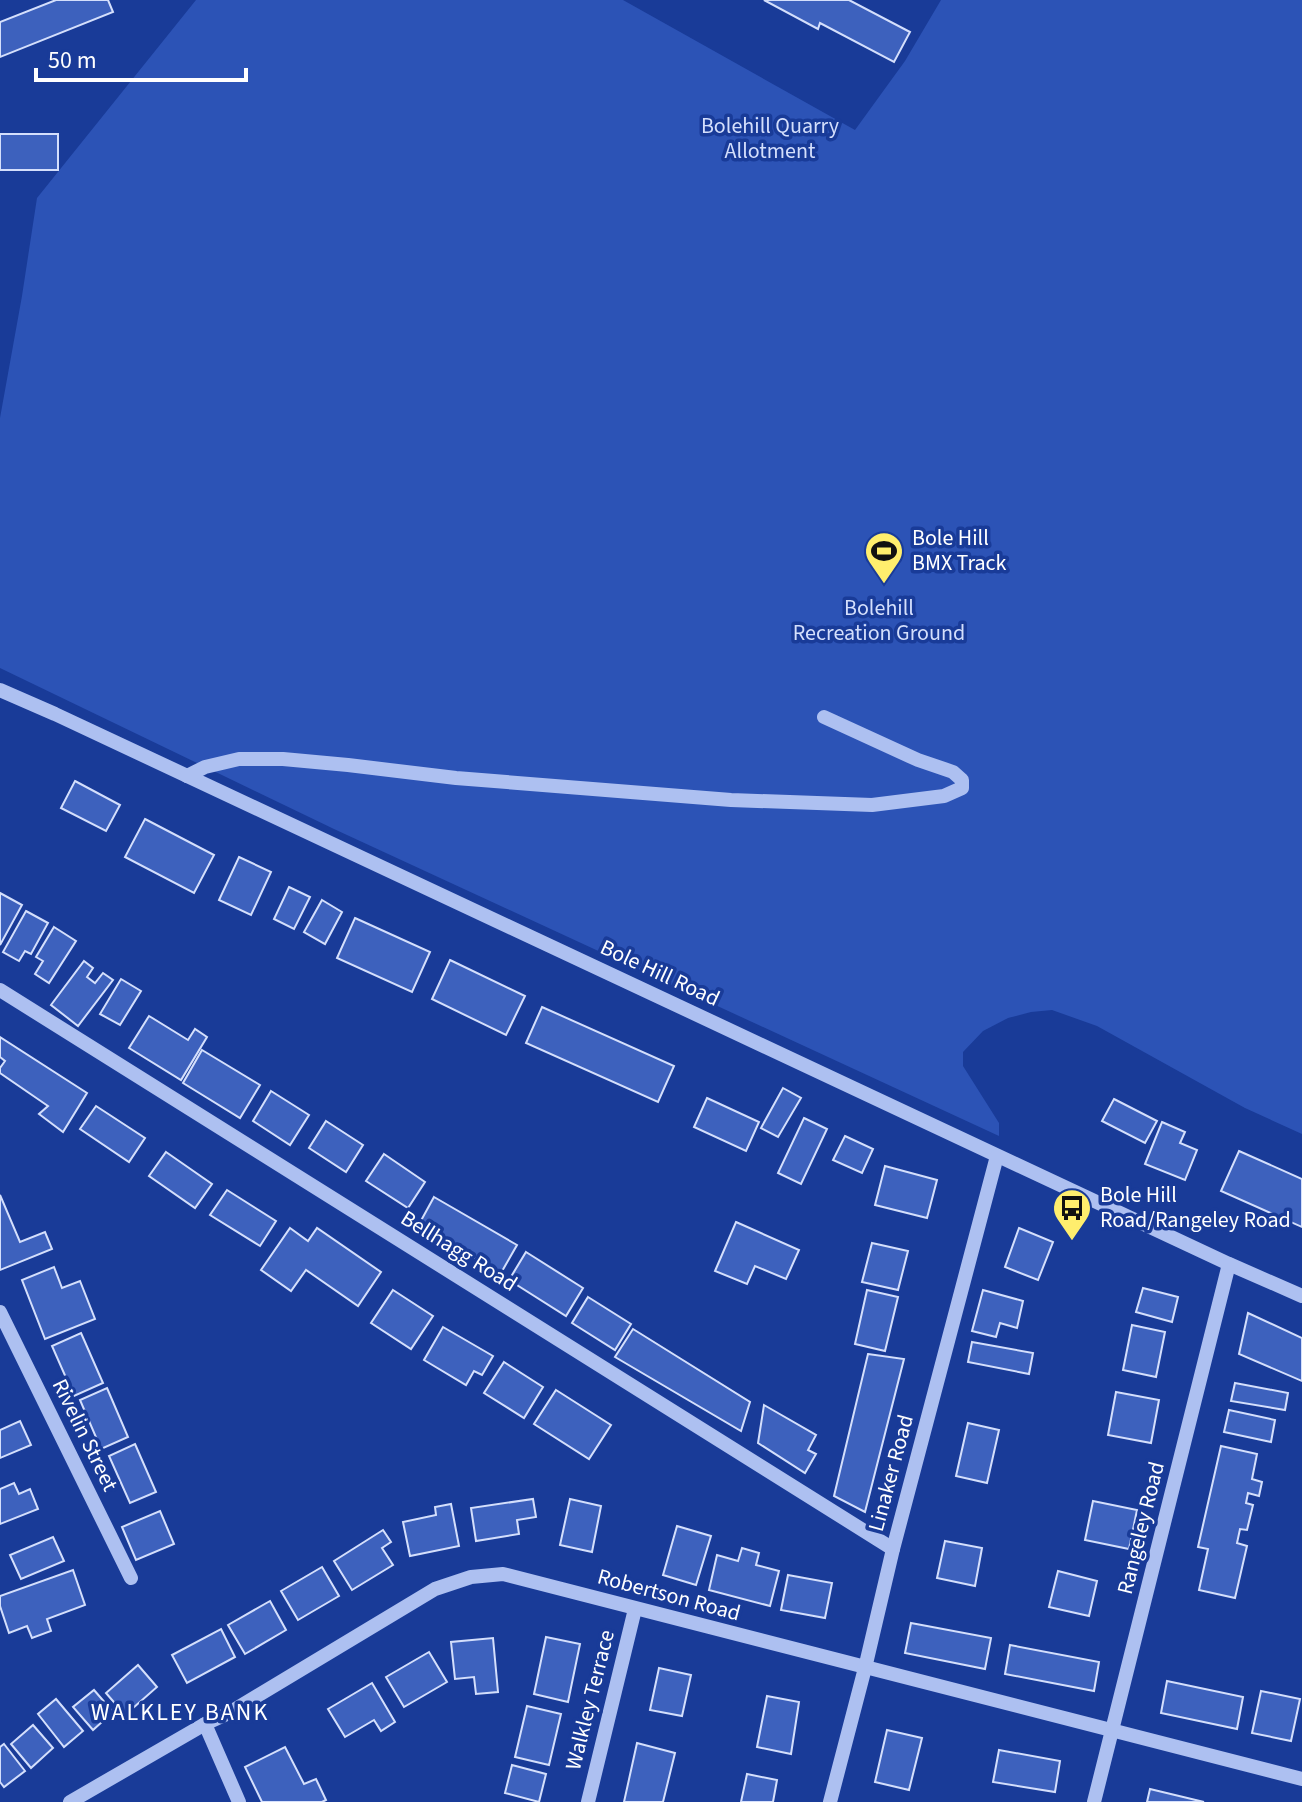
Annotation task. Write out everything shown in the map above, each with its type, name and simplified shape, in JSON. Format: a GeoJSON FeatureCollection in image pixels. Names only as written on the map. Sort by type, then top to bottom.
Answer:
{"type":"FeatureCollection","features":[{"type":"Feature","properties":{"kind":"street","name":"Bole Hill Road"},"geometry":{"type":"LineString","coordinates":[[0,690],[1302,1296]]}},
{"type":"Feature","properties":{"kind":"street"},"geometry":{"type":"LineString","coordinates":[[187,776],[205,767],[239,759],[283,759],[456,778],[731,800],[872,805],[944,796],[962,788],[962,780],[953,772],[918,760],[824,717]]}},
{"type":"Feature","properties":{"kind":"street","name":"Bellhagg Road"},"geometry":{"type":"LineString","coordinates":[[0,990],[893,1549]]}},
{"type":"Feature","properties":{"kind":"street","name":"Linaker Road"},"geometry":{"type":"LineString","coordinates":[[830,1802],[997,1156]]}},
{"type":"Feature","properties":{"kind":"street","name":"Rangeley Road"},"geometry":{"type":"LineString","coordinates":[[1094,1802],[1229,1264]]}},
{"type":"Feature","properties":{"kind":"street","name":"Rivelin Street"},"geometry":{"type":"LineString","coordinates":[[0,1312],[131,1578]]}},
{"type":"Feature","properties":{"kind":"street","name":"Robertson Road"},"geometry":{"type":"LineString","coordinates":[[70,1802],[229,1713],[435,1589],[471,1577],[503,1574],[1302,1779]]}},
{"type":"Feature","properties":{"kind":"street","name":"Walkley Terrace"},"geometry":{"type":"LineString","coordinates":[[588,1802],[635,1609]]}},
{"type":"Feature","properties":{"kind":"street"},"geometry":{"type":"LineString","coordinates":[[205,1724],[239,1802]]}},
{"type":"Feature","properties":{"kind":"green space","name":"Bolehill Recreation Ground"},"geometry":{"type":"Polygon","coordinates":[[[196,0],[623,0],[855,130],[905,61],[941,0],[1302,0],[1302,1134],[1245,1108],[1097,1026],[1052,1010],[1008,1018],[983,1031],[963,1052],[963,1066],[999,1123],[999,1136],[334,829],[0,668],[0,418],[37,198],[196,0]]]}},
{"type":"Feature","properties":{"kind":"building"},"geometry":{"type":"Polygon","coordinates":[[[56,0],[108,0],[113,12],[0,57],[0,22],[56,0]]]}},
{"type":"Feature","properties":{"kind":"building"},"geometry":{"type":"Polygon","coordinates":[[[764,0],[849,0],[910,32],[894,62],[820,23],[818,29],[764,0]]]}},
{"type":"Feature","properties":{"kind":"building"},"geometry":{"type":"Polygon","coordinates":[[[0,134],[58,134],[58,170],[0,170],[0,134]]]}},
{"type":"Feature","properties":{"kind":"building"},"geometry":{"type":"Polygon","coordinates":[[[75,781],[120,805],[106,831],[61,808],[75,781]]]}},
{"type":"Feature","properties":{"kind":"building"},"geometry":{"type":"Polygon","coordinates":[[[145,819],[214,855],[194,893],[125,857],[145,819]]]}},
{"type":"Feature","properties":{"kind":"building"},"geometry":{"type":"Polygon","coordinates":[[[239,857],[271,872],[251,915],[219,900],[239,857]]]}},
{"type":"Feature","properties":{"kind":"building"},"geometry":{"type":"Polygon","coordinates":[[[289,887],[310,897],[294,929],[274,919],[289,887]]]}},
{"type":"Feature","properties":{"kind":"building"},"geometry":{"type":"Polygon","coordinates":[[[0,893],[22,905],[0,945],[0,893]]]}},
{"type":"Feature","properties":{"kind":"building"},"geometry":{"type":"Polygon","coordinates":[[[322,900],[342,912],[325,944],[304,932],[322,900]]]}},
{"type":"Feature","properties":{"kind":"building"},"geometry":{"type":"Polygon","coordinates":[[[26,911],[48,923],[31,954],[25,951],[19,961],[3,952],[26,911]]]}},
{"type":"Feature","properties":{"kind":"building"},"geometry":{"type":"Polygon","coordinates":[[[355,918],[430,952],[412,992],[337,958],[355,918]]]}},
{"type":"Feature","properties":{"kind":"building"},"geometry":{"type":"Polygon","coordinates":[[[54,927],[76,941],[49,983],[35,974],[43,961],[36,957],[54,927]]]}},
{"type":"Feature","properties":{"kind":"building"},"geometry":{"type":"Polygon","coordinates":[[[450,960],[525,996],[506,1035],[432,999],[450,960]]]}},
{"type":"Feature","properties":{"kind":"building"},"geometry":{"type":"Polygon","coordinates":[[[84,961],[93,968],[87,977],[95,983],[103,973],[113,980],[78,1026],[51,1005],[84,961]]]}},
{"type":"Feature","properties":{"kind":"building"},"geometry":{"type":"Polygon","coordinates":[[[121,979],[141,991],[120,1025],[100,1014],[121,979]]]}},
{"type":"Feature","properties":{"kind":"building"},"geometry":{"type":"Polygon","coordinates":[[[542,1007],[674,1066],[658,1102],[526,1043],[542,1007]]]}},
{"type":"Feature","properties":{"kind":"building"},"geometry":{"type":"Polygon","coordinates":[[[149,1016],[188,1040],[195,1029],[207,1037],[181,1080],[129,1048],[149,1016]]]}},
{"type":"Feature","properties":{"kind":"building"},"geometry":{"type":"Polygon","coordinates":[[[0,1037],[87,1093],[63,1132],[39,1114],[48,1106],[0,1073],[5,1061],[0,1057],[0,1037]]]}},
{"type":"Feature","properties":{"kind":"building"},"geometry":{"type":"Polygon","coordinates":[[[202,1050],[260,1085],[240,1118],[183,1083],[202,1050]]]}},
{"type":"Feature","properties":{"kind":"building"},"geometry":{"type":"Polygon","coordinates":[[[783,1088],[801,1098],[778,1137],[761,1128],[783,1088]]]}},
{"type":"Feature","properties":{"kind":"building"},"geometry":{"type":"Polygon","coordinates":[[[271,1091],[309,1115],[290,1145],[253,1121],[271,1091]]]}},
{"type":"Feature","properties":{"kind":"building"},"geometry":{"type":"Polygon","coordinates":[[[707,1098],[759,1122],[746,1151],[694,1127],[707,1098]]]}},
{"type":"Feature","properties":{"kind":"building"},"geometry":{"type":"Polygon","coordinates":[[[1114,1099],[1157,1121],[1145,1143],[1102,1121],[1114,1099]]]}},
{"type":"Feature","properties":{"kind":"building"},"geometry":{"type":"Polygon","coordinates":[[[96,1106],[145,1138],[129,1162],[80,1129],[96,1106]]]}},
{"type":"Feature","properties":{"kind":"building"},"geometry":{"type":"Polygon","coordinates":[[[804,1118],[827,1129],[801,1184],[778,1173],[804,1118]]]}},
{"type":"Feature","properties":{"kind":"building"},"geometry":{"type":"Polygon","coordinates":[[[326,1121],[363,1145],[346,1172],[309,1148],[326,1121]]]}},
{"type":"Feature","properties":{"kind":"building"},"geometry":{"type":"Polygon","coordinates":[[[1162,1122],[1185,1132],[1180,1143],[1197,1150],[1185,1180],[1145,1164],[1162,1122]]]}},
{"type":"Feature","properties":{"kind":"building"},"geometry":{"type":"Polygon","coordinates":[[[845,1136],[873,1149],[862,1173],[833,1160],[845,1136]]]}},
{"type":"Feature","properties":{"kind":"building"},"geometry":{"type":"Polygon","coordinates":[[[1239,1151],[1302,1179],[1302,1227],[1221,1191],[1239,1151]]]}},
{"type":"Feature","properties":{"kind":"building"},"geometry":{"type":"Polygon","coordinates":[[[166,1152],[212,1184],[195,1208],[149,1176],[166,1152]]]}},
{"type":"Feature","properties":{"kind":"building"},"geometry":{"type":"Polygon","coordinates":[[[384,1154],[425,1182],[408,1208],[366,1181],[384,1154]]]}},
{"type":"Feature","properties":{"kind":"building"},"geometry":{"type":"Polygon","coordinates":[[[885,1166],[937,1180],[927,1218],[875,1205],[885,1166]]]}},
{"type":"Feature","properties":{"kind":"building"},"geometry":{"type":"Polygon","coordinates":[[[227,1190],[276,1221],[260,1246],[210,1215],[227,1190]]]}},
{"type":"Feature","properties":{"kind":"building"},"geometry":{"type":"Polygon","coordinates":[[[0,1195],[20,1242],[45,1232],[52,1249],[0,1270],[0,1195]]]}},
{"type":"Feature","properties":{"kind":"building"},"geometry":{"type":"Polygon","coordinates":[[[434,1197],[517,1245],[501,1273],[418,1226],[434,1197]]]}},
{"type":"Feature","properties":{"kind":"building"},"geometry":{"type":"Polygon","coordinates":[[[736,1222],[799,1250],[786,1279],[755,1266],[747,1284],[715,1271],[736,1222]]]}},
{"type":"Feature","properties":{"kind":"building"},"geometry":{"type":"Polygon","coordinates":[[[290,1228],[308,1241],[317,1228],[381,1272],[358,1306],[306,1270],[291,1291],[261,1270],[290,1228]]]}},
{"type":"Feature","properties":{"kind":"building"},"geometry":{"type":"Polygon","coordinates":[[[1019,1228],[1053,1242],[1038,1280],[1005,1267],[1019,1228]]]}},
{"type":"Feature","properties":{"kind":"building"},"geometry":{"type":"Polygon","coordinates":[[[872,1243],[908,1251],[898,1290],[862,1282],[872,1243]]]}},
{"type":"Feature","properties":{"kind":"building"},"geometry":{"type":"Polygon","coordinates":[[[526,1252],[583,1288],[566,1316],[509,1280],[526,1252]]]}},
{"type":"Feature","properties":{"kind":"building"},"geometry":{"type":"Polygon","coordinates":[[[54,1267],[62,1288],[80,1281],[95,1319],[45,1339],[22,1280],[54,1267]]]}},
{"type":"Feature","properties":{"kind":"building"},"geometry":{"type":"Polygon","coordinates":[[[1143,1288],[1178,1297],[1172,1322],[1136,1312],[1143,1288]]]}},
{"type":"Feature","properties":{"kind":"building"},"geometry":{"type":"Polygon","coordinates":[[[393,1290],[433,1316],[411,1349],[371,1323],[393,1290]]]}},
{"type":"Feature","properties":{"kind":"building"},"geometry":{"type":"Polygon","coordinates":[[[867,1290],[898,1297],[885,1351],[855,1344],[867,1290]]]}},
{"type":"Feature","properties":{"kind":"building"},"geometry":{"type":"Polygon","coordinates":[[[983,1290],[1023,1301],[1017,1328],[1000,1323],[996,1337],[972,1331],[983,1290]]]}},
{"type":"Feature","properties":{"kind":"building"},"geometry":{"type":"Polygon","coordinates":[[[588,1297],[631,1324],[615,1350],[572,1323],[588,1297]]]}},
{"type":"Feature","properties":{"kind":"building"},"geometry":{"type":"Polygon","coordinates":[[[1248,1313],[1302,1338],[1302,1381],[1239,1354],[1248,1313]]]}},
{"type":"Feature","properties":{"kind":"building"},"geometry":{"type":"Polygon","coordinates":[[[1132,1325],[1165,1332],[1156,1377],[1123,1370],[1132,1325]]]}},
{"type":"Feature","properties":{"kind":"building"},"geometry":{"type":"Polygon","coordinates":[[[443,1327],[493,1356],[482,1375],[474,1371],[466,1385],[424,1360],[443,1327]]]}},
{"type":"Feature","properties":{"kind":"building"},"geometry":{"type":"Polygon","coordinates":[[[633,1329],[750,1402],[741,1431],[615,1357],[633,1329]]]}},
{"type":"Feature","properties":{"kind":"building"},"geometry":{"type":"Polygon","coordinates":[[[81,1333],[103,1383],[74,1396],[52,1346],[81,1333]]]}},
{"type":"Feature","properties":{"kind":"building"},"geometry":{"type":"Polygon","coordinates":[[[972,1342],[1033,1353],[1029,1374],[968,1362],[972,1342]]]}},
{"type":"Feature","properties":{"kind":"building"},"geometry":{"type":"Polygon","coordinates":[[[868,1354],[904,1359],[865,1512],[834,1496],[868,1354]]]}},
{"type":"Feature","properties":{"kind":"building"},"geometry":{"type":"Polygon","coordinates":[[[504,1362],[543,1387],[524,1418],[484,1393],[504,1362]]]}},
{"type":"Feature","properties":{"kind":"building"},"geometry":{"type":"Polygon","coordinates":[[[1235,1383],[1288,1393],[1285,1410],[1231,1401],[1235,1383]]]}},
{"type":"Feature","properties":{"kind":"building"},"geometry":{"type":"Polygon","coordinates":[[[107,1388],[128,1437],[101,1449],[80,1400],[107,1388]]]}},
{"type":"Feature","properties":{"kind":"building"},"geometry":{"type":"Polygon","coordinates":[[[556,1390],[611,1425],[589,1459],[534,1424],[556,1390]]]}},
{"type":"Feature","properties":{"kind":"building"},"geometry":{"type":"Polygon","coordinates":[[[1116,1392],[1159,1400],[1151,1443],[1108,1435],[1116,1392]]]}},
{"type":"Feature","properties":{"kind":"building"},"geometry":{"type":"Polygon","coordinates":[[[764,1405],[816,1435],[808,1450],[816,1454],[805,1473],[758,1443],[764,1405]]]}},
{"type":"Feature","properties":{"kind":"building"},"geometry":{"type":"Polygon","coordinates":[[[1229,1410],[1275,1420],[1271,1442],[1224,1432],[1229,1410]]]}},
{"type":"Feature","properties":{"kind":"building"},"geometry":{"type":"Polygon","coordinates":[[[20,1421],[31,1445],[0,1458],[0,1430],[20,1421]]]}},
{"type":"Feature","properties":{"kind":"building"},"geometry":{"type":"Polygon","coordinates":[[[968,1423],[999,1430],[987,1483],[956,1476],[968,1423]]]}},
{"type":"Feature","properties":{"kind":"building"},"geometry":{"type":"Polygon","coordinates":[[[135,1444],[156,1492],[130,1503],[109,1456],[135,1444]]]}},
{"type":"Feature","properties":{"kind":"building"},"geometry":{"type":"Polygon","coordinates":[[[1221,1446],[1257,1454],[1252,1479],[1262,1482],[1259,1496],[1248,1493],[1246,1503],[1253,1505],[1247,1530],[1240,1529],[1237,1543],[1247,1546],[1235,1598],[1199,1590],[1208,1549],[1198,1547],[1221,1446]]]}},
{"type":"Feature","properties":{"kind":"building"},"geometry":{"type":"Polygon","coordinates":[[[14,1483],[19,1494],[30,1489],[38,1509],[0,1524],[0,1489],[14,1483]]]}},
{"type":"Feature","properties":{"kind":"building"},"geometry":{"type":"Polygon","coordinates":[[[533,1499],[536,1517],[517,1520],[519,1534],[476,1541],[471,1508],[533,1499]]]}},
{"type":"Feature","properties":{"kind":"building"},"geometry":{"type":"Polygon","coordinates":[[[570,1499],[601,1506],[592,1552],[560,1545],[570,1499]]]}},
{"type":"Feature","properties":{"kind":"building"},"geometry":{"type":"Polygon","coordinates":[[[1093,1501],[1137,1510],[1129,1549],[1085,1540],[1093,1501]]]}},
{"type":"Feature","properties":{"kind":"building"},"geometry":{"type":"Polygon","coordinates":[[[451,1504],[459,1546],[410,1556],[403,1522],[436,1515],[435,1507],[451,1504]]]}},
{"type":"Feature","properties":{"kind":"building"},"geometry":{"type":"Polygon","coordinates":[[[160,1511],[174,1544],[136,1560],[122,1527],[160,1511]]]}},
{"type":"Feature","properties":{"kind":"building"},"geometry":{"type":"Polygon","coordinates":[[[677,1526],[711,1536],[696,1585],[663,1575],[677,1526]]]}},
{"type":"Feature","properties":{"kind":"building"},"geometry":{"type":"Polygon","coordinates":[[[383,1530],[391,1542],[382,1548],[393,1565],[352,1590],[334,1561],[383,1530]]]}},
{"type":"Feature","properties":{"kind":"building"},"geometry":{"type":"Polygon","coordinates":[[[53,1537],[64,1561],[21,1579],[10,1555],[53,1537]]]}},
{"type":"Feature","properties":{"kind":"building"},"geometry":{"type":"Polygon","coordinates":[[[945,1541],[982,1548],[975,1586],[937,1578],[945,1541]]]}},
{"type":"Feature","properties":{"kind":"building"},"geometry":{"type":"Polygon","coordinates":[[[742,1548],[759,1553],[756,1565],[779,1571],[770,1606],[709,1590],[717,1555],[738,1561],[742,1548]]]}},
{"type":"Feature","properties":{"kind":"building"},"geometry":{"type":"Polygon","coordinates":[[[322,1567],[339,1596],[298,1620],[281,1591],[322,1567]]]}},
{"type":"Feature","properties":{"kind":"building"},"geometry":{"type":"Polygon","coordinates":[[[73,1570],[85,1605],[47,1619],[51,1631],[32,1638],[27,1626],[9,1633],[0,1596],[73,1570]]]}},
{"type":"Feature","properties":{"kind":"building"},"geometry":{"type":"Polygon","coordinates":[[[1058,1571],[1097,1581],[1089,1616],[1049,1607],[1058,1571]]]}},
{"type":"Feature","properties":{"kind":"building"},"geometry":{"type":"Polygon","coordinates":[[[788,1575],[832,1583],[825,1618],[781,1610],[788,1575]]]}},
{"type":"Feature","properties":{"kind":"building"},"geometry":{"type":"Polygon","coordinates":[[[270,1601],[286,1630],[245,1654],[228,1625],[270,1601]]]}},
{"type":"Feature","properties":{"kind":"building"},"geometry":{"type":"Polygon","coordinates":[[[911,1623],[991,1638],[985,1669],[905,1653],[911,1623]]]}},
{"type":"Feature","properties":{"kind":"building"},"geometry":{"type":"Polygon","coordinates":[[[221,1629],[235,1657],[187,1683],[172,1655],[221,1629]]]}},
{"type":"Feature","properties":{"kind":"building"},"geometry":{"type":"Polygon","coordinates":[[[546,1637],[580,1644],[568,1702],[534,1694],[546,1637]]]}},
{"type":"Feature","properties":{"kind":"building"},"geometry":{"type":"Polygon","coordinates":[[[493,1638],[498,1692],[476,1694],[474,1677],[455,1679],[451,1642],[493,1638]]]}},
{"type":"Feature","properties":{"kind":"building"},"geometry":{"type":"Polygon","coordinates":[[[1010,1645],[1099,1662],[1094,1691],[1005,1674],[1010,1645]]]}},
{"type":"Feature","properties":{"kind":"building"},"geometry":{"type":"Polygon","coordinates":[[[429,1652],[447,1682],[404,1707],[386,1677],[429,1652]]]}},
{"type":"Feature","properties":{"kind":"building"},"geometry":{"type":"Polygon","coordinates":[[[138,1665],[157,1687],[125,1715],[106,1693],[138,1665]]]}},
{"type":"Feature","properties":{"kind":"building"},"geometry":{"type":"Polygon","coordinates":[[[659,1668],[691,1675],[682,1716],[650,1710],[659,1668]]]}},
{"type":"Feature","properties":{"kind":"building"},"geometry":{"type":"Polygon","coordinates":[[[1167,1681],[1243,1697],[1237,1729],[1161,1713],[1167,1681]]]}},
{"type":"Feature","properties":{"kind":"building"},"geometry":{"type":"Polygon","coordinates":[[[372,1683],[395,1722],[381,1731],[374,1720],[345,1737],[328,1709],[372,1683]]]}},
{"type":"Feature","properties":{"kind":"building"},"geometry":{"type":"Polygon","coordinates":[[[94,1690],[113,1712],[93,1730],[73,1707],[94,1690]]]}},
{"type":"Feature","properties":{"kind":"building"},"geometry":{"type":"Polygon","coordinates":[[[1261,1691],[1300,1699],[1291,1741],[1252,1733],[1261,1691]]]}},
{"type":"Feature","properties":{"kind":"building"},"geometry":{"type":"Polygon","coordinates":[[[767,1696],[799,1702],[791,1754],[757,1747],[767,1696]]]}},
{"type":"Feature","properties":{"kind":"building"},"geometry":{"type":"Polygon","coordinates":[[[56,1699],[83,1731],[64,1747],[38,1714],[56,1699]]]}},
{"type":"Feature","properties":{"kind":"building"},"geometry":{"type":"Polygon","coordinates":[[[527,1706],[561,1714],[549,1765],[515,1757],[527,1706]]]}},
{"type":"Feature","properties":{"kind":"building"},"geometry":{"type":"Polygon","coordinates":[[[33,1725],[53,1748],[31,1768],[11,1744],[33,1725]]]}},
{"type":"Feature","properties":{"kind":"building"},"geometry":{"type":"Polygon","coordinates":[[[887,1730],[922,1738],[909,1790],[875,1782],[887,1730]]]}},
{"type":"Feature","properties":{"kind":"building"},"geometry":{"type":"Polygon","coordinates":[[[637,1743],[675,1753],[663,1802],[624,1802],[637,1743]]]}},
{"type":"Feature","properties":{"kind":"building"},"geometry":{"type":"Polygon","coordinates":[[[4,1744],[25,1771],[4,1787],[0,1782],[0,1747],[4,1744]]]}},
{"type":"Feature","properties":{"kind":"building"},"geometry":{"type":"Polygon","coordinates":[[[285,1747],[304,1784],[316,1779],[326,1800],[262,1802],[245,1767],[285,1747]]]}},
{"type":"Feature","properties":{"kind":"building"},"geometry":{"type":"Polygon","coordinates":[[[999,1750],[1060,1761],[1055,1792],[993,1782],[999,1750]]]}},
{"type":"Feature","properties":{"kind":"building"},"geometry":{"type":"Polygon","coordinates":[[[512,1765],[546,1774],[539,1802],[505,1793],[512,1765]]]}},
{"type":"Feature","properties":{"kind":"building"},"geometry":{"type":"Polygon","coordinates":[[[747,1774],[777,1780],[773,1802],[741,1802],[747,1774]]]}},
{"type":"Feature","properties":{"kind":"building"},"geometry":{"type":"Polygon","coordinates":[[[1150,1789],[1204,1802],[1147,1802],[1150,1789]]]}},
{"type":"Feature","properties":{"kind":"place","name":"Bole Hill BMX Track"},"geometry":{"type":"Point","coordinates":[884,585]}},
{"type":"Feature","properties":{"kind":"place","name":"Bole Hill Road/Rangeley Road"},"geometry":{"type":"Point","coordinates":[1072,1242]}},
{"type":"Feature","properties":{"kind":"district","name":"WALKLEY BANK"},"geometry":{"type":"Point","coordinates":[180,1712]}},
{"type":"Feature","properties":{"kind":"park label","name":"Bolehill Quarry Allotment"},"geometry":{"type":"Point","coordinates":[770,138]}}]}
